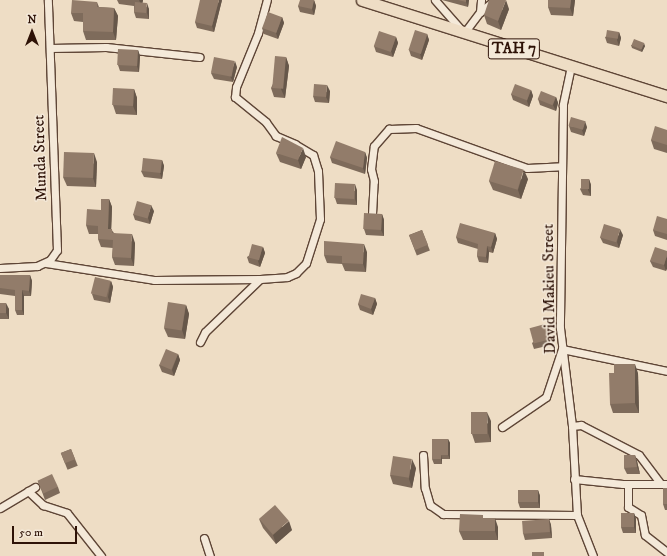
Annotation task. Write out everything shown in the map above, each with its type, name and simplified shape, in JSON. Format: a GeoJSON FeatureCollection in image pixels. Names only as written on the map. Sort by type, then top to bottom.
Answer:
{"type":"FeatureCollection","features":[{"type":"Feature","properties":{"kind":"highway","name":"TAH 7"},"geometry":{"type":"LineString","coordinates":[[362,0],[667,96]]}},
{"type":"Feature","properties":{"kind":"street","name":"Munda Street"},"geometry":{"type":"LineString","coordinates":[[46,264],[57,250],[48,0]]}},
{"type":"Feature","properties":{"kind":"street"},"geometry":{"type":"LineString","coordinates":[[0,268],[37,266],[46,264],[154,280],[260,280],[287,277],[296,273],[306,263],[320,219],[321,206],[318,171],[313,155],[295,144],[276,136],[266,122],[235,97],[236,87],[258,33],[268,0]]}},
{"type":"Feature","properties":{"kind":"street"},"geometry":{"type":"LineString","coordinates":[[435,0],[464,33],[480,12],[495,0]]}},
{"type":"Feature","properties":{"kind":"street"},"geometry":{"type":"LineString","coordinates":[[480,12],[481,0]]}},
{"type":"Feature","properties":{"kind":"street"},"geometry":{"type":"LineString","coordinates":[[50,48],[106,47],[198,57]]}},
{"type":"Feature","properties":{"kind":"street","name":"David Makieu Street"},"geometry":{"type":"LineString","coordinates":[[571,66],[563,105],[562,349],[572,426],[577,515],[592,555]]}},
{"type":"Feature","properties":{"kind":"street"},"geometry":{"type":"LineString","coordinates":[[372,214],[374,181],[371,170],[374,146],[389,129],[416,128],[527,168],[562,166]]}},
{"type":"Feature","properties":{"kind":"street"},"geometry":{"type":"LineString","coordinates":[[200,342],[205,332],[260,280]]}},
{"type":"Feature","properties":{"kind":"street"},"geometry":{"type":"LineString","coordinates":[[502,427],[546,397],[562,349],[667,371]]}},
{"type":"Feature","properties":{"kind":"street"},"geometry":{"type":"LineString","coordinates":[[572,426],[581,425],[639,455],[664,484]]}},
{"type":"Feature","properties":{"kind":"street"},"geometry":{"type":"LineString","coordinates":[[423,454],[425,488],[430,505],[443,514],[577,515]]}},
{"type":"Feature","properties":{"kind":"street"},"geometry":{"type":"LineString","coordinates":[[574,479],[628,484],[664,484]]}},
{"type":"Feature","properties":{"kind":"street"},"geometry":{"type":"LineString","coordinates":[[628,484],[628,507],[641,515],[645,535],[667,552]]}},
{"type":"Feature","properties":{"kind":"street"},"geometry":{"type":"LineString","coordinates":[[0,508],[31,489],[43,504],[67,513],[101,556]]}},
{"type":"Feature","properties":{"kind":"street"},"geometry":{"type":"LineString","coordinates":[[204,538],[210,556]]}},
{"type":"Feature","properties":{"kind":"building"},"geometry":{"type":"Polygon","coordinates":[[[72,0],[97,2],[97,7],[114,8],[113,32],[83,31],[83,13],[71,13],[72,0]]]}},
{"type":"Feature","properties":{"kind":"building"},"geometry":{"type":"Polygon","coordinates":[[[200,0],[219,0],[212,26],[195,22],[200,0]]]}},
{"type":"Feature","properties":{"kind":"building"},"geometry":{"type":"Polygon","coordinates":[[[300,0],[314,0],[312,9],[298,6],[300,0]]]}},
{"type":"Feature","properties":{"kind":"building"},"geometry":{"type":"Polygon","coordinates":[[[489,0],[506,0],[498,21],[484,15],[489,0]]]}},
{"type":"Feature","properties":{"kind":"building"},"geometry":{"type":"Polygon","coordinates":[[[548,0],[571,0],[570,8],[548,7],[548,0]]]}},
{"type":"Feature","properties":{"kind":"building"},"geometry":{"type":"Polygon","coordinates":[[[135,2],[147,3],[146,13],[134,12],[135,2]]]}},
{"type":"Feature","properties":{"kind":"building"},"geometry":{"type":"Polygon","coordinates":[[[268,12],[282,17],[276,33],[262,28],[268,12]]]}},
{"type":"Feature","properties":{"kind":"building"},"geometry":{"type":"Polygon","coordinates":[[[415,30],[427,34],[421,54],[409,50],[415,30]]]}},
{"type":"Feature","properties":{"kind":"building"},"geometry":{"type":"Polygon","coordinates":[[[607,30],[619,32],[618,39],[606,37],[607,30]]]}},
{"type":"Feature","properties":{"kind":"building"},"geometry":{"type":"Polygon","coordinates":[[[379,31],[396,37],[391,52],[374,46],[379,31]]]}},
{"type":"Feature","properties":{"kind":"building"},"geometry":{"type":"Polygon","coordinates":[[[634,39],[644,43],[642,50],[631,45],[634,39]]]}},
{"type":"Feature","properties":{"kind":"building"},"geometry":{"type":"Polygon","coordinates":[[[118,49],[138,50],[137,66],[117,65],[118,49]]]}},
{"type":"Feature","properties":{"kind":"building"},"geometry":{"type":"Polygon","coordinates":[[[275,56],[286,57],[283,89],[272,88],[275,56]]]}},
{"type":"Feature","properties":{"kind":"building"},"geometry":{"type":"Polygon","coordinates":[[[214,57],[235,61],[232,77],[211,73],[214,57]]]}},
{"type":"Feature","properties":{"kind":"building"},"geometry":{"type":"Polygon","coordinates":[[[314,84],[327,85],[326,97],[313,96],[314,84]]]}},
{"type":"Feature","properties":{"kind":"building"},"geometry":{"type":"Polygon","coordinates":[[[515,84],[531,90],[527,100],[511,94],[515,84]]]}},
{"type":"Feature","properties":{"kind":"building"},"geometry":{"type":"Polygon","coordinates":[[[113,88],[134,89],[133,106],[112,105],[113,88]]]}},
{"type":"Feature","properties":{"kind":"building"},"geometry":{"type":"Polygon","coordinates":[[[541,91],[556,97],[552,105],[538,99],[541,91]]]}},
{"type":"Feature","properties":{"kind":"building"},"geometry":{"type":"Polygon","coordinates":[[[571,117],[585,121],[583,130],[569,126],[571,117]]]}},
{"type":"Feature","properties":{"kind":"building"},"geometry":{"type":"Polygon","coordinates":[[[655,126],[667,130],[667,145],[651,140],[655,126]]]}},
{"type":"Feature","properties":{"kind":"building"},"geometry":{"type":"Polygon","coordinates":[[[282,137],[303,148],[298,160],[276,153],[282,137]]]}},
{"type":"Feature","properties":{"kind":"building"},"geometry":{"type":"Polygon","coordinates":[[[336,141],[365,152],[363,168],[330,157],[336,141]]]}},
{"type":"Feature","properties":{"kind":"building"},"geometry":{"type":"Polygon","coordinates":[[[64,152],[94,153],[93,178],[63,177],[64,152]]]}},
{"type":"Feature","properties":{"kind":"building"},"geometry":{"type":"Polygon","coordinates":[[[143,158],[162,160],[161,173],[142,171],[143,158]]]}},
{"type":"Feature","properties":{"kind":"building"},"geometry":{"type":"Polygon","coordinates":[[[495,161],[524,170],[518,190],[489,181],[495,161]]]}},
{"type":"Feature","properties":{"kind":"building"},"geometry":{"type":"Polygon","coordinates":[[[581,179],[589,179],[589,189],[581,189],[581,179]]]}},
{"type":"Feature","properties":{"kind":"building"},"geometry":{"type":"Polygon","coordinates":[[[335,183],[355,184],[354,199],[334,198],[335,183]]]}},
{"type":"Feature","properties":{"kind":"building"},"geometry":{"type":"Polygon","coordinates":[[[101,199],[109,199],[108,229],[112,229],[112,233],[132,234],[131,258],[112,257],[113,240],[98,239],[98,226],[86,225],[87,209],[101,210],[101,199]]]}},
{"type":"Feature","properties":{"kind":"building"},"geometry":{"type":"Polygon","coordinates":[[[137,201],[151,205],[148,219],[133,214],[137,201]]]}},
{"type":"Feature","properties":{"kind":"building"},"geometry":{"type":"Polygon","coordinates":[[[364,213],[382,214],[381,230],[363,229],[364,213]]]}},
{"type":"Feature","properties":{"kind":"building"},"geometry":{"type":"Polygon","coordinates":[[[657,216],[667,219],[667,234],[653,230],[657,216]]]}},
{"type":"Feature","properties":{"kind":"building"},"geometry":{"type":"Polygon","coordinates":[[[460,223],[495,233],[491,247],[487,246],[486,257],[477,256],[478,244],[456,237],[460,223]]]}},
{"type":"Feature","properties":{"kind":"building"},"geometry":{"type":"Polygon","coordinates":[[[604,224],[620,229],[616,242],[600,237],[604,224]]]}},
{"type":"Feature","properties":{"kind":"building"},"geometry":{"type":"Polygon","coordinates":[[[422,230],[428,245],[415,250],[409,235],[422,230]]]}},
{"type":"Feature","properties":{"kind":"building"},"geometry":{"type":"Polygon","coordinates":[[[324,241],[364,244],[363,264],[342,263],[342,256],[324,255],[324,241]]]}},
{"type":"Feature","properties":{"kind":"building"},"geometry":{"type":"Polygon","coordinates":[[[252,244],[263,247],[259,260],[248,258],[252,244]]]}},
{"type":"Feature","properties":{"kind":"building"},"geometry":{"type":"Polygon","coordinates":[[[655,247],[667,251],[664,265],[650,261],[655,247]]]}},
{"type":"Feature","properties":{"kind":"building"},"geometry":{"type":"Polygon","coordinates":[[[0,275],[30,275],[29,291],[22,290],[22,310],[15,310],[15,290],[0,288],[0,275]]]}},
{"type":"Feature","properties":{"kind":"building"},"geometry":{"type":"Polygon","coordinates":[[[95,277],[111,281],[106,297],[91,293],[95,277]]]}},
{"type":"Feature","properties":{"kind":"building"},"geometry":{"type":"Polygon","coordinates":[[[361,294],[375,298],[371,309],[358,304],[361,294]]]}},
{"type":"Feature","properties":{"kind":"building"},"geometry":{"type":"Polygon","coordinates":[[[168,302],[186,305],[182,330],[164,328],[168,302]]]}},
{"type":"Feature","properties":{"kind":"building"},"geometry":{"type":"Polygon","coordinates":[[[0,303],[6,303],[6,313],[0,313],[0,303]]]}},
{"type":"Feature","properties":{"kind":"building"},"geometry":{"type":"Polygon","coordinates":[[[545,324],[549,339],[534,344],[530,328],[545,324]]]}},
{"type":"Feature","properties":{"kind":"building"},"geometry":{"type":"Polygon","coordinates":[[[166,349],[178,354],[171,370],[159,365],[166,349]]]}},
{"type":"Feature","properties":{"kind":"building"},"geometry":{"type":"Polygon","coordinates":[[[614,364],[635,364],[635,403],[610,404],[609,373],[614,373],[614,364]]]}},
{"type":"Feature","properties":{"kind":"building"},"geometry":{"type":"Polygon","coordinates":[[[471,412],[487,412],[487,434],[471,434],[471,412]]]}},
{"type":"Feature","properties":{"kind":"building"},"geometry":{"type":"Polygon","coordinates":[[[432,439],[448,439],[448,455],[441,455],[441,459],[432,459],[432,439]]]}},
{"type":"Feature","properties":{"kind":"building"},"geometry":{"type":"Polygon","coordinates":[[[71,449],[75,459],[65,463],[61,453],[71,449]]]}},
{"type":"Feature","properties":{"kind":"building"},"geometry":{"type":"Polygon","coordinates":[[[624,455],[635,455],[637,467],[624,468],[624,455]]]}},
{"type":"Feature","properties":{"kind":"building"},"geometry":{"type":"Polygon","coordinates":[[[393,456],[412,459],[409,478],[390,475],[393,456]]]}},
{"type":"Feature","properties":{"kind":"building"},"geometry":{"type":"Polygon","coordinates":[[[52,474],[58,487],[43,493],[37,481],[52,474]]]}},
{"type":"Feature","properties":{"kind":"building"},"geometry":{"type":"Polygon","coordinates":[[[663,488],[667,488],[667,504],[663,504],[663,488]]]}},
{"type":"Feature","properties":{"kind":"building"},"geometry":{"type":"Polygon","coordinates":[[[518,490],[538,490],[538,502],[518,502],[518,490]]]}},
{"type":"Feature","properties":{"kind":"building"},"geometry":{"type":"Polygon","coordinates":[[[275,505],[289,521],[273,535],[259,519],[275,505]]]}},
{"type":"Feature","properties":{"kind":"building"},"geometry":{"type":"Polygon","coordinates":[[[621,513],[634,513],[634,527],[621,527],[621,513]]]}},
{"type":"Feature","properties":{"kind":"building"},"geometry":{"type":"Polygon","coordinates":[[[460,514],[483,515],[483,518],[495,518],[495,531],[459,531],[460,514]]]}},
{"type":"Feature","properties":{"kind":"building"},"geometry":{"type":"Polygon","coordinates":[[[549,519],[550,532],[523,534],[522,521],[549,519]]]}},
{"type":"Feature","properties":{"kind":"building"},"geometry":{"type":"Polygon","coordinates":[[[532,552],[544,552],[544,556],[532,556],[532,552]]]}}]}
